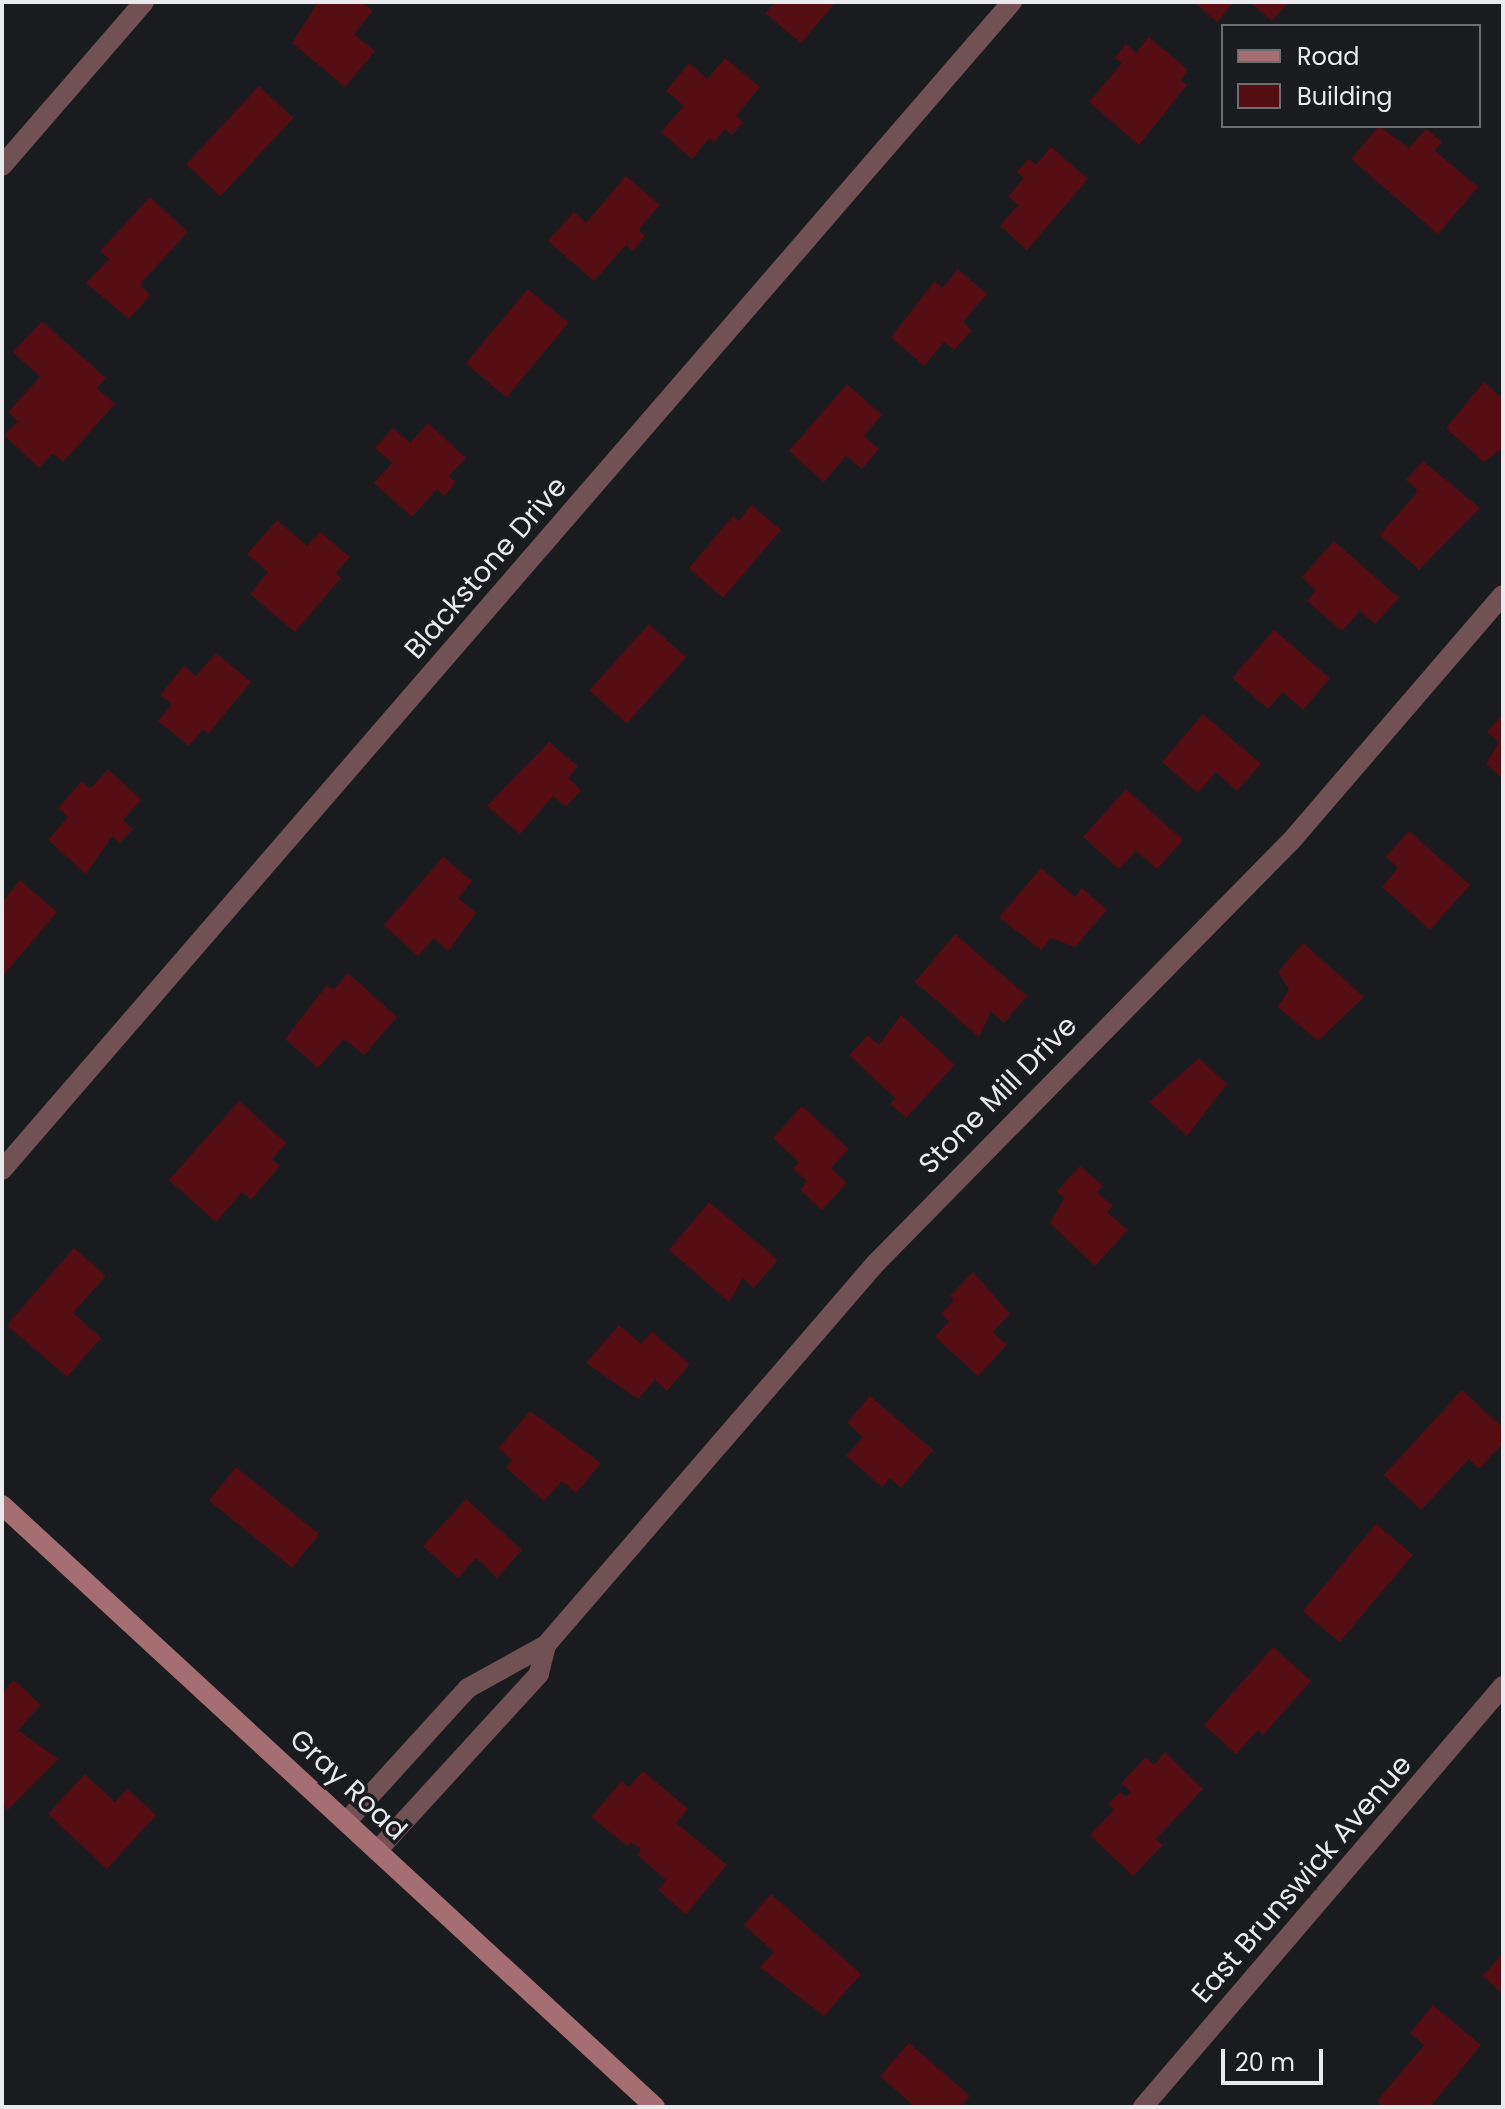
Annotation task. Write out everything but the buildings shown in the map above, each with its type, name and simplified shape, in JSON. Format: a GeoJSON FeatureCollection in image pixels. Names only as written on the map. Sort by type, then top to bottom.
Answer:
{"type":"FeatureCollection","features":[{"type":"Feature","properties":{"kind":"street"},"geometry":{"type":"LineString","coordinates":[[2,166],[144,2]]}},
{"type":"Feature","properties":{"kind":"street","name":"Blackstone Drive"},"geometry":{"type":"LineString","coordinates":[[2,1170],[1012,2]]}},
{"type":"Feature","properties":{"kind":"street","name":"Stone Mill Drive"},"geometry":{"type":"LineString","coordinates":[[346,1822],[468,1688],[546,1645],[876,1263],[1292,840],[1503,595]]}},
{"type":"Feature","properties":{"kind":"street","name":"Gray Road"},"geometry":{"type":"LineString","coordinates":[[2,1505],[655,2107]]}},
{"type":"Feature","properties":{"kind":"street","name":"Stone Mill Drive"},"geometry":{"type":"LineString","coordinates":[[377,1851],[539,1674],[546,1645]]}},
{"type":"Feature","properties":{"kind":"street","name":"East Brunswick Avenue"},"geometry":{"type":"LineString","coordinates":[[1143,2107],[1503,1686]]}}]}
